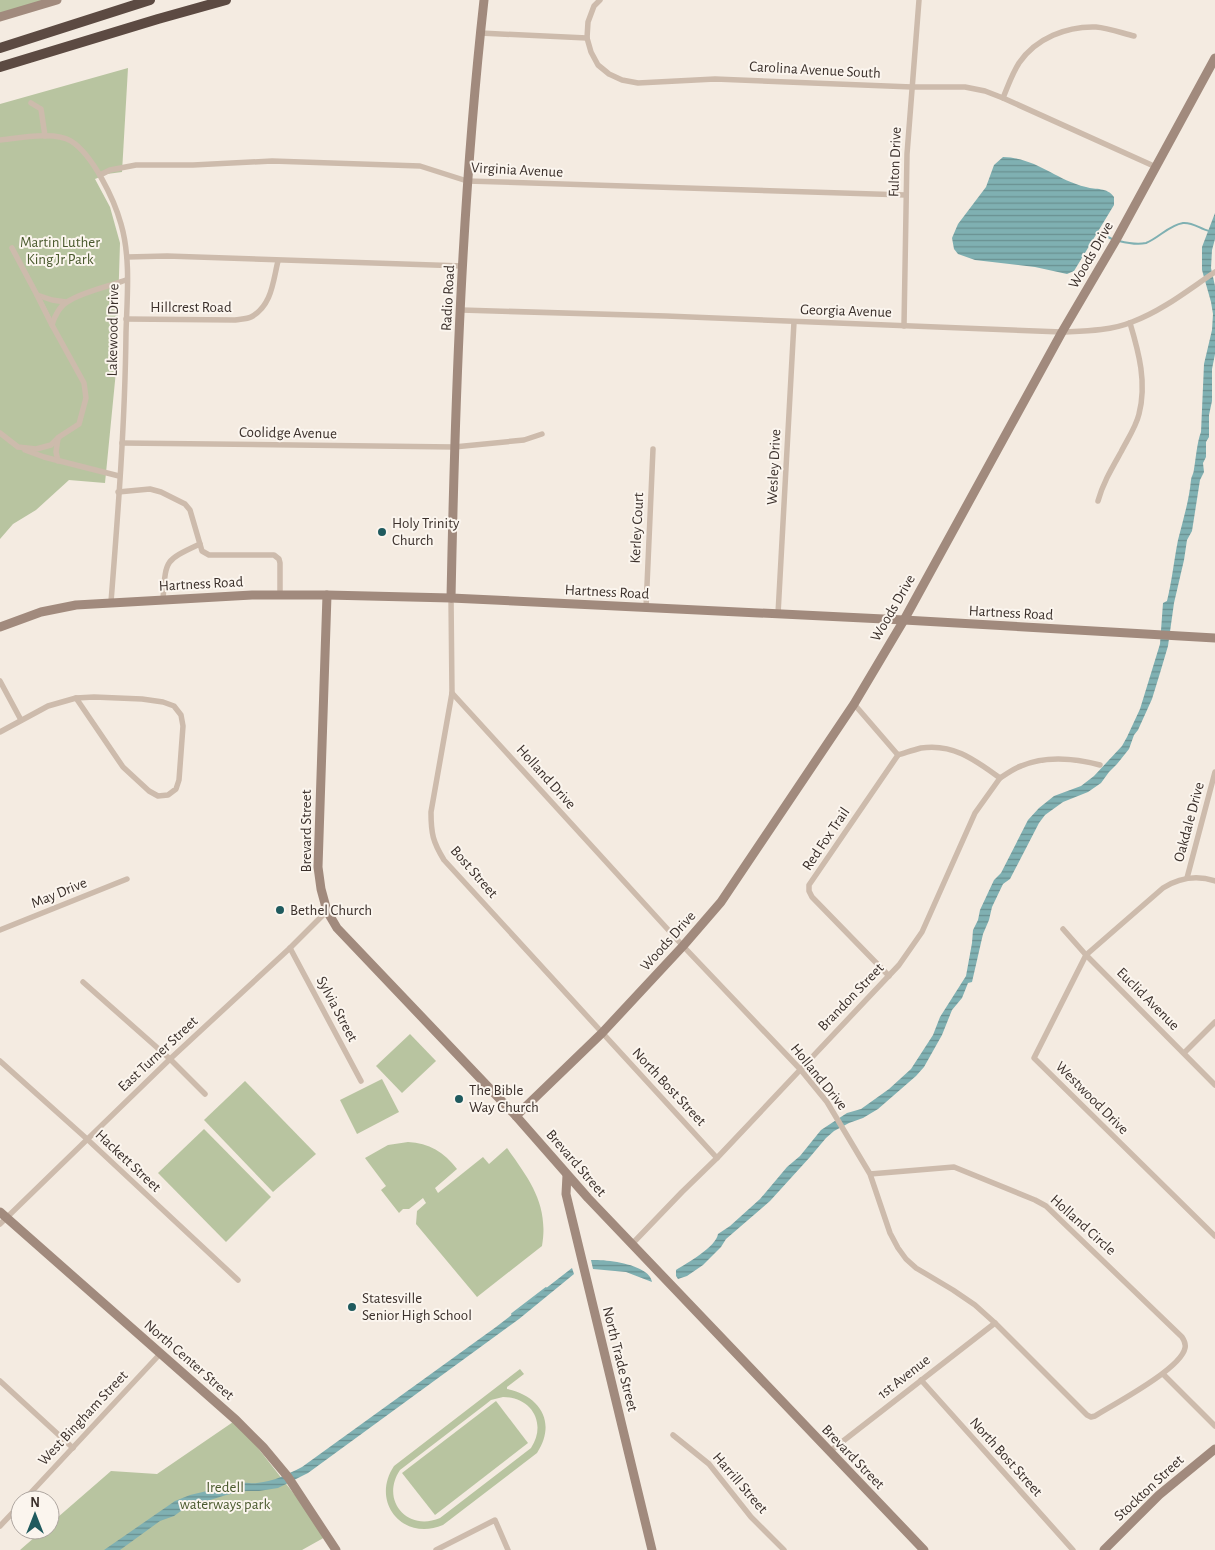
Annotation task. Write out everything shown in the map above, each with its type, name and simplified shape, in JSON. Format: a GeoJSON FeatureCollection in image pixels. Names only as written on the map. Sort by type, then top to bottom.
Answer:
{"type":"FeatureCollection","features":[{"type":"Feature","properties":{"kind":"highway"},"geometry":{"type":"LineString","coordinates":[[0,48],[150,0]]}},
{"type":"Feature","properties":{"kind":"highway"},"geometry":{"type":"LineString","coordinates":[[0,67],[226,0]]}},
{"type":"Feature","properties":{"kind":"street"},"geometry":{"type":"LineString","coordinates":[[0,17],[57,0]]}},
{"type":"Feature","properties":{"kind":"street","name":"Radio Road"},"geometry":{"type":"LineString","coordinates":[[451,598],[454,447],[467,181],[484,0]]}},
{"type":"Feature","properties":{"kind":"street"},"geometry":{"type":"LineString","coordinates":[[480,33],[587,38],[588,22],[594,6],[600,0]]}},
{"type":"Feature","properties":{"kind":"street","name":"Fulton Drive"},"geometry":{"type":"LineString","coordinates":[[904,326],[906,154],[919,0]]}},
{"type":"Feature","properties":{"kind":"street"},"geometry":{"type":"LineString","coordinates":[[1003,98],[1020,62],[1035,46],[1054,34],[1075,28],[1097,27],[1134,36]]}},
{"type":"Feature","properties":{"kind":"street","name":"Carolina Avenue South"},"geometry":{"type":"LineString","coordinates":[[587,38],[591,52],[598,65],[609,74],[622,80],[638,83],[723,79],[912,87],[965,87],[985,91],[1156,167]]}},
{"type":"Feature","properties":{"kind":"street","name":"Woods Drive"},"geometry":{"type":"LineString","coordinates":[[516,1116],[602,1033],[721,902],[854,704],[904,620],[1062,332],[1116,240],[1215,58]]}},
{"type":"Feature","properties":{"kind":"street"},"geometry":{"type":"LineString","coordinates":[[31,103],[41,109],[45,136]]}},
{"type":"Feature","properties":{"kind":"street","name":"Lakewood Drive"},"geometry":{"type":"LineString","coordinates":[[0,140],[60,136],[71,141],[84,153],[100,174],[122,225],[126,257],[126,320],[122,443],[111,602]]}},
{"type":"Feature","properties":{"kind":"street","name":"Virginia Avenue"},"geometry":{"type":"LineString","coordinates":[[100,174],[136,164],[193,165],[272,161],[420,166],[467,181],[906,196]]}},
{"type":"Feature","properties":{"kind":"street"},"geometry":{"type":"LineString","coordinates":[[12,248],[84,383],[86,398],[79,424],[59,436],[51,445],[36,448],[18,447]]}},
{"type":"Feature","properties":{"kind":"street"},"geometry":{"type":"LineString","coordinates":[[126,257],[167,256],[463,266]]}},
{"type":"Feature","properties":{"kind":"street","name":"Hillcrest Road"},"geometry":{"type":"LineString","coordinates":[[126,320],[235,320],[250,317],[262,309],[270,296],[278,260]]}},
{"type":"Feature","properties":{"kind":"street","name":"Georgia Avenue"},"geometry":{"type":"LineString","coordinates":[[461,310],[1062,332],[1098,330],[1130,323],[1151,314],[1214,272]]}},
{"type":"Feature","properties":{"kind":"street"},"geometry":{"type":"LineString","coordinates":[[52,325],[54,318],[66,302],[82,294],[126,280]]}},
{"type":"Feature","properties":{"kind":"street"},"geometry":{"type":"LineString","coordinates":[[36,295],[66,302]]}},
{"type":"Feature","properties":{"kind":"street","name":"Wesley Drive"},"geometry":{"type":"LineString","coordinates":[[778,614],[794,322]]}},
{"type":"Feature","properties":{"kind":"street"},"geometry":{"type":"LineString","coordinates":[[1098,501],[1101,488],[1134,426],[1140,408],[1142,374],[1138,348],[1130,323]]}},
{"type":"Feature","properties":{"kind":"street"},"geometry":{"type":"LineString","coordinates":[[0,434],[18,447],[44,457],[119,476]]}},
{"type":"Feature","properties":{"kind":"street","name":"Coolidge Avenue"},"geometry":{"type":"LineString","coordinates":[[122,443],[454,447],[524,440],[542,434]]}},
{"type":"Feature","properties":{"kind":"street"},"geometry":{"type":"LineString","coordinates":[[58,460],[56,452],[59,436]]}},
{"type":"Feature","properties":{"kind":"street","name":"Kerley Court"},"geometry":{"type":"LineString","coordinates":[[646,608],[653,449]]}},
{"type":"Feature","properties":{"kind":"street"},"geometry":{"type":"LineString","coordinates":[[118,492],[150,489],[174,497],[190,510],[202,551],[210,555],[270,554],[277,556],[280,562],[280,595]]}},
{"type":"Feature","properties":{"kind":"street"},"geometry":{"type":"LineString","coordinates":[[163,599],[164,576],[168,562],[175,556],[200,544]]}},
{"type":"Feature","properties":{"kind":"street","name":"Hartness Road"},"geometry":{"type":"LineString","coordinates":[[0,627],[41,612],[76,605],[163,599],[327,595],[451,598],[904,620],[1215,638]]}},
{"type":"Feature","properties":{"kind":"street","name":"Brevard Street"},"geometry":{"type":"LineString","coordinates":[[327,595],[318,867],[327,911],[337,928],[516,1116],[567,1175],[632,1244],[924,1550]]}},
{"type":"Feature","properties":{"kind":"street","name":"Bost Street"},"geometry":{"type":"LineString","coordinates":[[451,598],[452,693],[431,812],[431,829],[435,846],[444,860],[602,1033]]}},
{"type":"Feature","properties":{"kind":"street"},"geometry":{"type":"LineString","coordinates":[[0,682],[21,720]]}},
{"type":"Feature","properties":{"kind":"street","name":"Holland Drive"},"geometry":{"type":"LineString","coordinates":[[452,693],[683,946],[800,1069],[827,1102],[870,1174],[890,1233],[906,1259],[916,1268],[975,1305],[1091,1417],[1163,1374]]}},
{"type":"Feature","properties":{"kind":"street"},"geometry":{"type":"LineString","coordinates":[[0,732],[48,706],[76,698],[94,697],[163,702],[174,706],[181,715],[183,726],[179,780],[176,789],[168,795],[158,796],[149,791],[123,767],[76,698]]}},
{"type":"Feature","properties":{"kind":"street"},"geometry":{"type":"LineString","coordinates":[[854,704],[898,754],[920,748],[939,747],[968,756],[1000,778],[1020,766],[1042,759],[1066,758],[1100,765]]}},
{"type":"Feature","properties":{"kind":"street","name":"Red Fox Trail"},"geometry":{"type":"LineString","coordinates":[[889,976],[812,897],[809,891],[810,885],[898,754]]}},
{"type":"Feature","properties":{"kind":"street","name":"Oakdale Drive"},"geometry":{"type":"LineString","coordinates":[[1187,878],[1215,772]]}},
{"type":"Feature","properties":{"kind":"street","name":"Brandon Street"},"geometry":{"type":"LineString","coordinates":[[632,1244],[717,1158],[908,954],[922,932],[975,814],[1000,778]]}},
{"type":"Feature","properties":{"kind":"street"},"geometry":{"type":"LineString","coordinates":[[1086,955],[1163,888],[1174,881],[1187,878],[1215,881]]}},
{"type":"Feature","properties":{"kind":"street","name":"May Drive"},"geometry":{"type":"LineString","coordinates":[[0,930],[127,879]]}},
{"type":"Feature","properties":{"kind":"street","name":"East Turner Street"},"geometry":{"type":"LineString","coordinates":[[2,1218],[327,911]]}},
{"type":"Feature","properties":{"kind":"street","name":"Euclid Avenue"},"geometry":{"type":"LineString","coordinates":[[1064,929],[1086,955],[1215,1084]]}},
{"type":"Feature","properties":{"kind":"street","name":"Sylvia Street"},"geometry":{"type":"LineString","coordinates":[[290,948],[361,1081]]}},
{"type":"Feature","properties":{"kind":"street","name":"Westwood Drive"},"geometry":{"type":"LineString","coordinates":[[1086,955],[1034,1058],[1215,1236]]}},
{"type":"Feature","properties":{"kind":"street"},"geometry":{"type":"LineString","coordinates":[[83,982],[170,1059],[205,1094]]}},
{"type":"Feature","properties":{"kind":"street"},"geometry":{"type":"LineString","coordinates":[[1184,1053],[1215,1022]]}},
{"type":"Feature","properties":{"kind":"street","name":"North Bost Street"},"geometry":{"type":"LineString","coordinates":[[602,1033],[717,1158]]}},
{"type":"Feature","properties":{"kind":"street","name":"Hackett Street"},"geometry":{"type":"LineString","coordinates":[[0,1060],[238,1280]]}},
{"type":"Feature","properties":{"kind":"street","name":"Holland Circle"},"geometry":{"type":"LineString","coordinates":[[870,1174],[954,1167],[1046,1206],[1182,1337],[1185,1342],[1183,1353],[1163,1374]]}},
{"type":"Feature","properties":{"kind":"street","name":"North Trade Street"},"geometry":{"type":"LineString","coordinates":[[567,1175],[566,1194],[652,1550]]}},
{"type":"Feature","properties":{"kind":"street","name":"North Center Street"},"geometry":{"type":"LineString","coordinates":[[2,1218],[236,1420],[288,1476],[336,1550]]}},
{"type":"Feature","properties":{"kind":"street","name":"1st Avenue"},"geometry":{"type":"LineString","coordinates":[[829,1452],[995,1323]]}},
{"type":"Feature","properties":{"kind":"street","name":"West Bingham Street"},"geometry":{"type":"LineString","coordinates":[[33,1490],[160,1354]]}},
{"type":"Feature","properties":{"kind":"street"},"geometry":{"type":"LineString","coordinates":[[1163,1374],[1215,1426]]}},
{"type":"Feature","properties":{"kind":"street","name":"North Bost Street"},"geometry":{"type":"LineString","coordinates":[[921,1380],[1073,1550]]}},
{"type":"Feature","properties":{"kind":"street"},"geometry":{"type":"LineString","coordinates":[[0,1381],[73,1448]]}},
{"type":"Feature","properties":{"kind":"street","name":"Harrill Street"},"geometry":{"type":"LineString","coordinates":[[673,1435],[709,1464],[751,1516],[784,1550]]}},
{"type":"Feature","properties":{"kind":"street","name":"Stockton Street"},"geometry":{"type":"LineString","coordinates":[[1104,1550],[1159,1495],[1215,1448]]}},
{"type":"Feature","properties":{"kind":"street"},"geometry":{"type":"LineString","coordinates":[[0,1526],[10,1516]]}},
{"type":"Feature","properties":{"kind":"street"},"geometry":{"type":"LineString","coordinates":[[436,1550],[495,1520],[508,1550]]}},
{"type":"Feature","properties":{"kind":"green space"},"geometry":{"type":"Polygon","coordinates":[[[0,0],[50,0],[0,16],[0,0]]]}},
{"type":"Feature","properties":{"kind":"green space","name":"Martin Luther King Jr Park"},"geometry":{"type":"Polygon","coordinates":[[[128,68],[122,172],[107,174],[95,179],[110,207],[120,243],[116,371],[105,483],[69,480],[36,510],[13,524],[0,539],[0,104],[128,68]]]}},
{"type":"Feature","properties":{"kind":"green space"},"geometry":{"type":"Polygon","coordinates":[[[410,1034],[436,1061],[402,1093],[376,1066],[410,1034]]]}},
{"type":"Feature","properties":{"kind":"green space"},"geometry":{"type":"Polygon","coordinates":[[[382,1079],[399,1112],[357,1134],[340,1100],[382,1079]]]}},
{"type":"Feature","properties":{"kind":"green space"},"geometry":{"type":"Polygon","coordinates":[[[245,1081],[316,1154],[273,1192],[204,1120],[245,1081]]]}},
{"type":"Feature","properties":{"kind":"green space"},"geometry":{"type":"Polygon","coordinates":[[[204,1129],[271,1197],[226,1242],[158,1173],[204,1129]]]}},
{"type":"Feature","properties":{"kind":"green space"},"geometry":{"type":"Polygon","coordinates":[[[408,1142],[429,1146],[441,1153],[457,1169],[435,1188],[438,1193],[483,1157],[489,1164],[507,1148],[536,1194],[543,1218],[542,1246],[477,1297],[416,1224],[417,1211],[426,1203],[423,1198],[409,1209],[403,1209],[399,1213],[381,1190],[386,1186],[365,1158],[388,1145],[408,1142]]]}},
{"type":"Feature","properties":{"kind":"green space"},"geometry":{"type":"Polygon","coordinates":[[[520,1369],[524,1374],[507,1389],[519,1392],[536,1404],[542,1412],[545,1421],[543,1442],[537,1453],[443,1525],[428,1529],[415,1528],[404,1523],[394,1515],[388,1505],[386,1493],[388,1480],[394,1466],[520,1369]],[[503,1397],[491,1400],[400,1470],[393,1492],[395,1502],[400,1510],[408,1517],[417,1521],[440,1518],[531,1448],[536,1439],[537,1421],[529,1407],[513,1398],[503,1397]]]}},
{"type":"Feature","properties":{"kind":"green space"},"geometry":{"type":"Polygon","coordinates":[[[496,1401],[528,1443],[435,1515],[402,1473],[496,1401]]]}},
{"type":"Feature","properties":{"kind":"green space","name":"Iredell waterways park"},"geometry":{"type":"Polygon","coordinates":[[[236,1420],[327,1536],[302,1550],[20,1550],[32,1540],[60,1540],[60,1515],[111,1471],[157,1474],[236,1420]]]}},
{"type":"Feature","properties":{"kind":"water"},"geometry":{"type":"Polygon","coordinates":[[[1003,157],[1026,161],[1064,179],[1090,188],[1105,190],[1114,197],[1114,205],[1074,271],[1067,274],[1035,267],[975,260],[958,254],[954,249],[952,238],[958,224],[986,187],[994,165],[1003,157]]]}},
{"type":"Feature","properties":{"kind":"water"},"geometry":{"type":"Polygon","coordinates":[[[1215,213],[1215,239],[1211,268],[1215,286],[1215,354],[1212,369],[1209,437],[1206,442],[1206,457],[1203,463],[1204,472],[1200,480],[1192,531],[1187,540],[1174,603],[1168,646],[1152,699],[1129,749],[1101,783],[1088,792],[1063,802],[1045,815],[1039,823],[1010,879],[1003,884],[992,907],[983,934],[972,982],[968,983],[962,998],[952,1010],[942,1035],[924,1067],[878,1109],[834,1131],[770,1201],[726,1239],[721,1247],[703,1265],[687,1276],[678,1279],[676,1270],[707,1249],[718,1234],[730,1226],[760,1199],[821,1130],[847,1113],[861,1109],[889,1089],[911,1069],[933,1035],[940,1017],[966,976],[973,930],[980,910],[994,880],[1001,873],[1028,820],[1054,796],[1081,786],[1094,776],[1122,746],[1127,737],[1140,709],[1160,644],[1163,603],[1167,601],[1169,593],[1178,540],[1201,432],[1204,364],[1212,330],[1213,314],[1202,270],[1202,247],[1215,213]]]}},
{"type":"Feature","properties":{"kind":"water"},"geometry":{"type":"Polygon","coordinates":[[[591,1260],[606,1260],[635,1267],[649,1276],[652,1282],[626,1272],[593,1269],[591,1260]]]}},
{"type":"Feature","properties":{"kind":"water"},"geometry":{"type":"Polygon","coordinates":[[[572,1268],[574,1274],[519,1319],[308,1473],[278,1488],[226,1495],[185,1508],[174,1516],[160,1521],[120,1550],[104,1550],[175,1501],[190,1495],[241,1483],[269,1481],[302,1467],[496,1327],[572,1268]]]}},
{"type":"Feature","properties":{"kind":"waterway"},"geometry":{"type":"LineString","coordinates":[[1119,241],[1136,244],[1146,243],[1173,226],[1183,223],[1209,231]]}},
{"type":"Feature","properties":{"kind":"waterway"},"geometry":{"type":"LineString","coordinates":[[1096,231],[1112,239]]}},
{"type":"Feature","properties":{"kind":"waterway"},"geometry":{"type":"LineString","coordinates":[[512,1314],[546,1288]]}},
{"type":"Feature","properties":{"kind":"place","name":"Holy Trinity Church"},"geometry":{"type":"Point","coordinates":[382,532]}},
{"type":"Feature","properties":{"kind":"place","name":"Bethel Church"},"geometry":{"type":"Point","coordinates":[280,910]}},
{"type":"Feature","properties":{"kind":"place","name":"The Bible Way Church"},"geometry":{"type":"Point","coordinates":[459,1099]}},
{"type":"Feature","properties":{"kind":"place","name":"Statesville Senior High School"},"geometry":{"type":"Point","coordinates":[352,1307]}}]}
